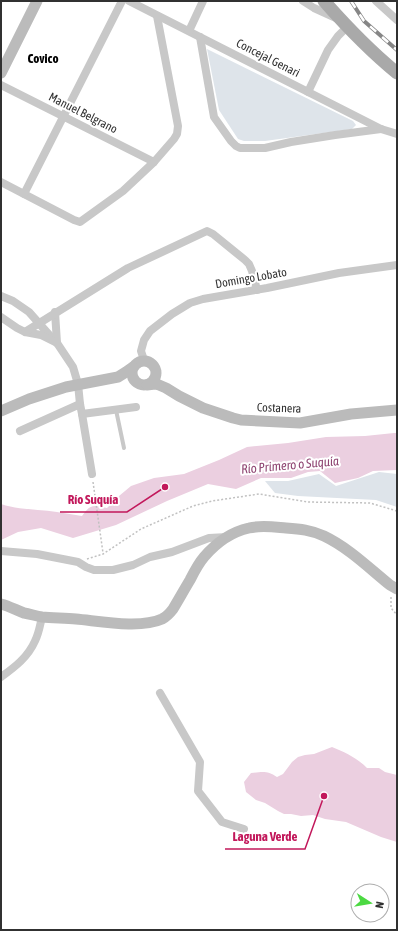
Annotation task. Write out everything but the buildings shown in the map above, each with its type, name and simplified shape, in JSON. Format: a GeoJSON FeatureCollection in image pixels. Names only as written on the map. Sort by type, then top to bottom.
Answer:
{"type":"FeatureCollection","features":[{"type":"Feature","properties":{"kind":"main road"},"geometry":{"type":"LineString","coordinates":[[324,1],[380,59],[397,73]]}},
{"type":"Feature","properties":{"kind":"street"},"geometry":{"type":"LineString","coordinates":[[1,73],[37,1]]}},
{"type":"Feature","properties":{"kind":"street"},"geometry":{"type":"LineString","coordinates":[[24,194],[122,1]]}},
{"type":"Feature","properties":{"kind":"street","name":"Concejal Genari"},"geometry":{"type":"LineString","coordinates":[[128,1],[381,129],[397,134]]}},
{"type":"Feature","properties":{"kind":"street"},"geometry":{"type":"LineString","coordinates":[[189,31],[203,1]]}},
{"type":"Feature","properties":{"kind":"street"},"geometry":{"type":"LineString","coordinates":[[303,1],[345,24],[328,50],[308,92]]}},
{"type":"Feature","properties":{"kind":"street"},"geometry":{"type":"LineString","coordinates":[[376,1],[397,20]]}},
{"type":"Feature","properties":{"kind":"street"},"geometry":{"type":"LineString","coordinates":[[1,182],[80,222],[123,191],[154,162],[174,139],[177,134],[178,126],[157,16]]}},
{"type":"Feature","properties":{"kind":"street"},"geometry":{"type":"LineString","coordinates":[[200,37],[214,117],[236,146],[240,148],[265,148],[291,142],[381,129]]}},
{"type":"Feature","properties":{"kind":"street","name":"Manuel Belgrano"},"geometry":{"type":"LineString","coordinates":[[1,85],[154,162]]}},
{"type":"Feature","properties":{"kind":"street"},"geometry":{"type":"LineString","coordinates":[[25,332],[38,322],[128,268],[207,231],[213,234],[245,260],[252,271],[257,290]]}},
{"type":"Feature","properties":{"kind":"street","name":"Domingo Lobato"},"geometry":{"type":"LineString","coordinates":[[144,360],[141,351],[144,340],[150,331],[172,314],[190,303],[339,273],[397,266]]}},
{"type":"Feature","properties":{"kind":"street"},"geometry":{"type":"LineString","coordinates":[[1,296],[21,305],[29,312],[57,343],[73,367],[78,384],[92,474]]}},
{"type":"Feature","properties":{"kind":"street"},"geometry":{"type":"LineString","coordinates":[[55,312],[57,343]]}},
{"type":"Feature","properties":{"kind":"street"},"geometry":{"type":"LineString","coordinates":[[1,318],[25,332],[41,335],[57,343]]}},
{"type":"Feature","properties":{"kind":"street","name":"Costanera"},"geometry":{"type":"LineString","coordinates":[[118,377],[138,362],[144,360],[154,365],[159,379],[166,388]]}},
{"type":"Feature","properties":{"kind":"street"},"geometry":{"type":"LineString","coordinates":[[133,367],[132,375],[136,382]]}},
{"type":"Feature","properties":{"kind":"street"},"geometry":{"type":"LineString","coordinates":[[148,385],[154,381],[157,373]]}},
{"type":"Feature","properties":{"kind":"street","name":"Costanera"},"geometry":{"type":"LineString","coordinates":[[1,411],[28,399],[66,387],[118,377],[128,378],[143,386],[155,384],[166,388],[203,408],[241,420],[300,423],[351,414],[397,410]]}},
{"type":"Feature","properties":{"kind":"street"},"geometry":{"type":"LineString","coordinates":[[20,431],[80,404]]}},
{"type":"Feature","properties":{"kind":"street"},"geometry":{"type":"LineString","coordinates":[[82,414],[136,407]]}},
{"type":"Feature","properties":{"kind":"street"},"geometry":{"type":"LineString","coordinates":[[1,551],[36,554],[78,562],[94,570],[113,570],[133,565],[209,538],[227,536],[249,528],[303,529],[314,531],[344,548],[394,587]]}},
{"type":"Feature","properties":{"kind":"street"},"geometry":{"type":"LineString","coordinates":[[1,604],[24,613],[42,617],[122,624],[149,623],[162,619],[168,615],[204,557],[227,536]]}},
{"type":"Feature","properties":{"kind":"street"},"geometry":{"type":"LineString","coordinates":[[1,677],[26,657],[35,642],[42,617]]}},
{"type":"Feature","properties":{"kind":"street"},"geometry":{"type":"LineString","coordinates":[[160,693],[200,762],[198,791],[222,822],[244,829]]}},
{"type":"Feature","properties":{"kind":"lane"},"geometry":{"type":"LineString","coordinates":[[116,409],[124,448]]}},
{"type":"Feature","properties":{"kind":"path"},"geometry":{"type":"LineString","coordinates":[[92,474],[97,501],[103,554]]}},
{"type":"Feature","properties":{"kind":"path"},"geometry":{"type":"LineString","coordinates":[[78,562],[103,554],[140,529],[193,506],[212,501],[259,494],[308,502],[370,503],[397,511]]}},
{"type":"Feature","properties":{"kind":"path"},"geometry":{"type":"LineString","coordinates":[[394,587],[392,608],[397,615]]}},
{"type":"Feature","properties":{"kind":"shaded area"},"geometry":{"type":"Polygon","coordinates":[[[207,49],[353,121],[356,125],[352,129],[265,141],[244,141],[238,139],[219,110],[207,49]]]}},
{"type":"Feature","properties":{"kind":"shaded area"},"geometry":{"type":"Polygon","coordinates":[[[379,472],[397,474],[397,507],[376,500],[298,496],[275,493],[265,481],[288,481],[319,474],[336,486],[379,472]]]}},
{"type":"Feature","properties":{"kind":"water","name":"Río Primero o Suquía"},"geometry":{"type":"Polygon","coordinates":[[[397,433],[397,470],[373,471],[358,478],[335,483],[320,471],[308,472],[291,478],[261,478],[236,489],[208,484],[116,525],[73,538],[41,528],[18,532],[1,540],[1,504],[82,516],[92,506],[107,508],[131,486],[154,478],[184,474],[247,447],[326,437],[397,433]]]}},
{"type":"Feature","properties":{"kind":"water"},"geometry":{"type":"Polygon","coordinates":[[[332,747],[351,756],[367,768],[379,768],[385,772],[397,775],[397,842],[346,822],[325,819],[313,815],[301,816],[284,814],[265,803],[256,800],[246,792],[244,782],[251,773],[267,772],[277,777],[283,774],[298,757],[314,754],[332,747]]]}},
{"type":"Feature","properties":{"kind":"railway"},"geometry":{"type":"LineString","coordinates":[[351,1],[364,21],[397,50]]}},
{"type":"Feature","properties":{"kind":"place","name":"Río Suquía"},"geometry":{"type":"Point","coordinates":[165,487]}},
{"type":"Feature","properties":{"kind":"place","name":"Laguna Verde"},"geometry":{"type":"Point","coordinates":[324,796]}},
{"type":"Feature","properties":{"kind":"district","name":"Covico"},"geometry":{"type":"Point","coordinates":[43,58]}}]}
